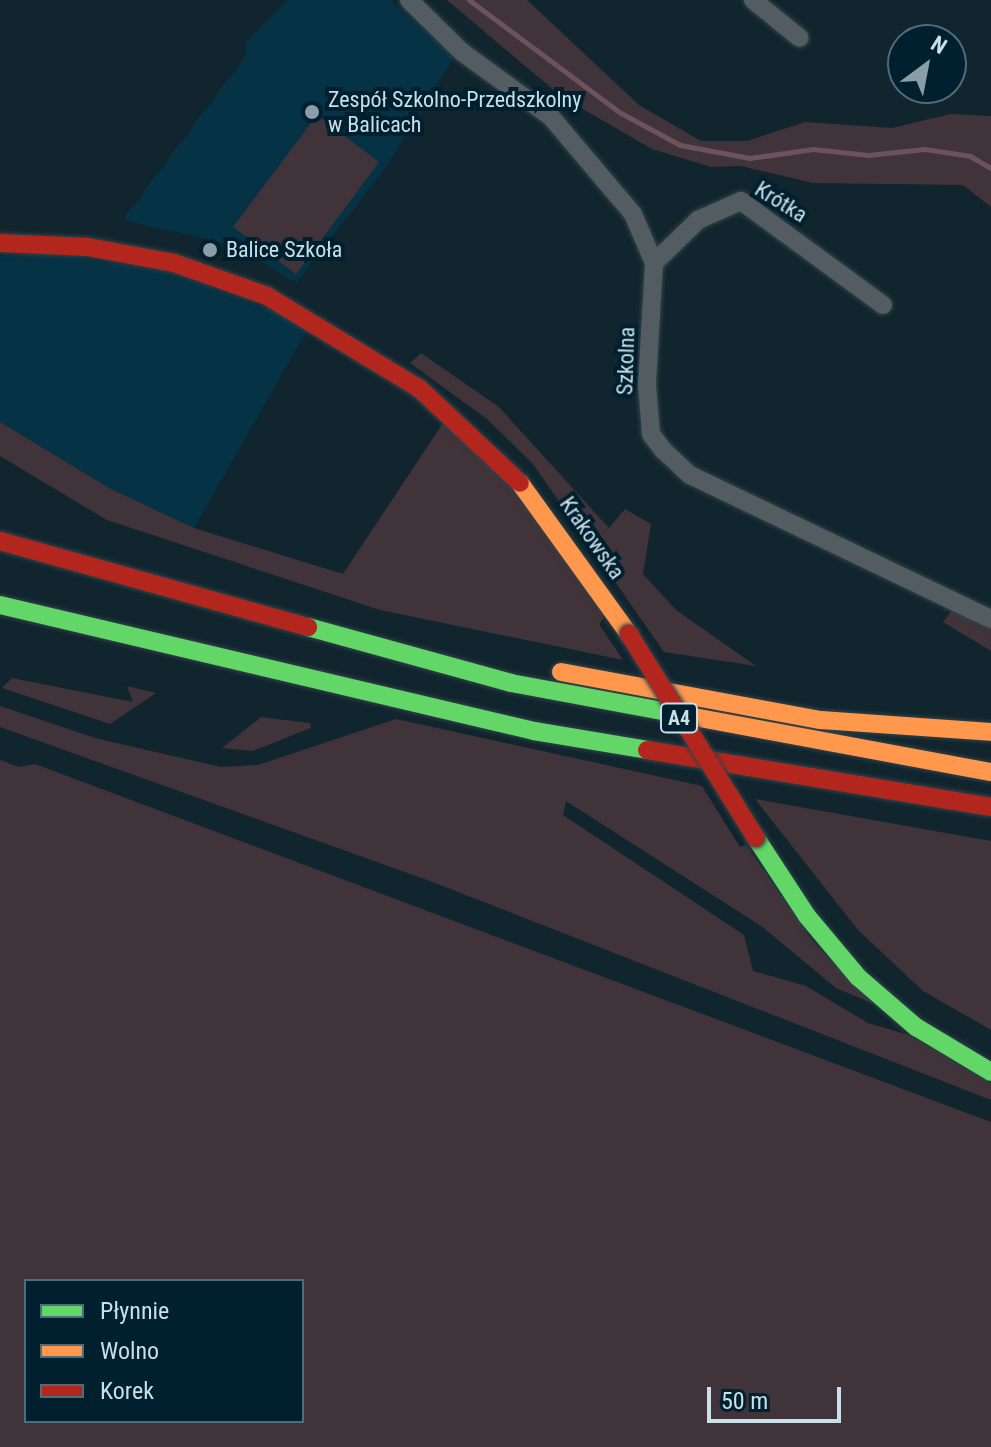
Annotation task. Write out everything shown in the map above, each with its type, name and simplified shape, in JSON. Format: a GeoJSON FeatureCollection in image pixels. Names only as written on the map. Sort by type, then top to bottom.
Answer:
{"type":"FeatureCollection","features":[{"type":"Feature","properties":{"kind":"main road","name":"Krakowska"},"geometry":{"type":"LineString","coordinates":[[0,243],[88,247],[174,263],[267,296],[350,341],[420,389],[495,454],[551,518],[629,634],[807,916],[858,977],[916,1027],[991,1072]]}},
{"type":"Feature","properties":{"kind":"main road","name":"A4"},"geometry":{"type":"LineString","coordinates":[[0,541],[373,641],[511,683],[624,707],[991,772]]}},
{"type":"Feature","properties":{"kind":"main road","name":"A4"},"geometry":{"type":"LineString","coordinates":[[0,605],[534,731],[991,807]]}},
{"type":"Feature","properties":{"kind":"main road","name":"A4"},"geometry":{"type":"LineString","coordinates":[[373,641],[821,720],[991,732]]}},
{"type":"Feature","properties":{"kind":"street","name":"Szkolna"},"geometry":{"type":"LineString","coordinates":[[409,0],[577,143],[633,214],[654,263],[647,384],[651,434],[663,450],[690,475],[991,619]]}},
{"type":"Feature","properties":{"kind":"street"},"geometry":{"type":"LineString","coordinates":[[753,0],[800,38]]}},
{"type":"Feature","properties":{"kind":"street","name":"Krótka"},"geometry":{"type":"LineString","coordinates":[[654,263],[707,214],[741,201],[883,305]]}},
{"type":"Feature","properties":{"kind":"shaded area","name":"Zespół Szkolno-Przedszkolny w Balicach"},"geometry":{"type":"Polygon","coordinates":[[[287,0],[390,0],[454,57],[386,167],[296,283],[237,246],[123,220],[245,57],[246,42],[287,0]]]}},
{"type":"Feature","properties":{"kind":"shaded area"},"geometry":{"type":"Polygon","coordinates":[[[447,0],[527,0],[639,105],[701,141],[747,141],[805,122],[892,128],[951,114],[991,116],[991,207],[963,185],[813,183],[741,166],[711,167],[652,149],[562,97],[447,0]]]}},
{"type":"Feature","properties":{"kind":"shaded area"},"geometry":{"type":"Polygon","coordinates":[[[317,115],[379,162],[296,274],[233,227],[317,115]]]}},
{"type":"Feature","properties":{"kind":"shaded area"},"geometry":{"type":"Polygon","coordinates":[[[49,253],[168,272],[310,325],[194,528],[111,489],[0,422],[0,256],[49,253]]]}},
{"type":"Feature","properties":{"kind":"shaded area"},"geometry":{"type":"Polygon","coordinates":[[[421,353],[499,407],[609,528],[625,509],[651,524],[643,574],[676,610],[756,666],[664,652],[533,464],[487,419],[410,363],[421,353]]]}},
{"type":"Feature","properties":{"kind":"shaded area"},"geometry":{"type":"Polygon","coordinates":[[[445,420],[497,465],[541,522],[605,616],[599,624],[623,660],[380,610],[107,520],[0,456],[0,422],[111,489],[194,528],[343,574],[445,420]]]}},
{"type":"Feature","properties":{"kind":"shaded area"},"geometry":{"type":"Polygon","coordinates":[[[954,608],[991,628],[991,651],[943,622],[954,608]]]}},
{"type":"Feature","properties":{"kind":"shaded area"},"geometry":{"type":"Polygon","coordinates":[[[12,678],[133,702],[127,686],[156,693],[110,724],[2,688],[12,678]]]}},
{"type":"Feature","properties":{"kind":"shaded area"},"geometry":{"type":"Polygon","coordinates":[[[0,706],[95,738],[221,767],[258,765],[396,719],[702,786],[740,847],[746,845],[814,943],[872,1003],[836,988],[761,926],[566,801],[563,815],[744,935],[753,971],[806,986],[868,1023],[909,1035],[991,1083],[991,1100],[430,881],[0,727],[0,706]]]}},
{"type":"Feature","properties":{"kind":"shaded area"},"geometry":{"type":"Polygon","coordinates":[[[261,717],[310,723],[311,728],[253,751],[222,748],[261,717]]]}},
{"type":"Feature","properties":{"kind":"shaded area"},"geometry":{"type":"Polygon","coordinates":[[[0,760],[19,767],[35,764],[991,1122],[991,1447],[0,1447],[0,760]]]}},
{"type":"Feature","properties":{"kind":"shaded area"},"geometry":{"type":"Polygon","coordinates":[[[755,799],[991,841],[991,1030],[923,991],[858,930],[755,799]]]}},
{"type":"Feature","properties":{"kind":"waterway"},"geometry":{"type":"LineString","coordinates":[[469,0],[619,112],[680,145],[750,158],[813,149],[868,155],[925,149],[970,156],[991,168]]}},
{"type":"Feature","properties":{"kind":"traffic: fast"},"geometry":{"type":"LineString","coordinates":[[0,605],[534,731],[647,750]]}},
{"type":"Feature","properties":{"kind":"traffic: fast"},"geometry":{"type":"LineString","coordinates":[[308,627],[511,683],[694,717]]}},
{"type":"Feature","properties":{"kind":"traffic: fast"},"geometry":{"type":"LineString","coordinates":[[756,838],[807,916],[858,977],[916,1027],[991,1072]]}},
{"type":"Feature","properties":{"kind":"traffic: slow"},"geometry":{"type":"LineString","coordinates":[[520,483],[629,634]]}},
{"type":"Feature","properties":{"kind":"traffic: slow"},"geometry":{"type":"LineString","coordinates":[[561,672],[821,720],[991,732]]}},
{"type":"Feature","properties":{"kind":"traffic: slow"},"geometry":{"type":"LineString","coordinates":[[694,717],[991,772]]}},
{"type":"Feature","properties":{"kind":"traffic: jam"},"geometry":{"type":"LineString","coordinates":[[0,243],[88,247],[174,263],[267,296],[420,389],[520,483]]}},
{"type":"Feature","properties":{"kind":"traffic: jam"},"geometry":{"type":"LineString","coordinates":[[0,541],[308,627]]}},
{"type":"Feature","properties":{"kind":"traffic: jam"},"geometry":{"type":"LineString","coordinates":[[629,634],[756,838]]}},
{"type":"Feature","properties":{"kind":"traffic: jam"},"geometry":{"type":"LineString","coordinates":[[647,750],[991,807]]}},
{"type":"Feature","properties":{"kind":"place","name":"Zespół Szkolno-Przedszkolny w Balicach"},"geometry":{"type":"Point","coordinates":[312,112]}},
{"type":"Feature","properties":{"kind":"place","name":"Balice Szkoła"},"geometry":{"type":"Point","coordinates":[210,250]}}]}
